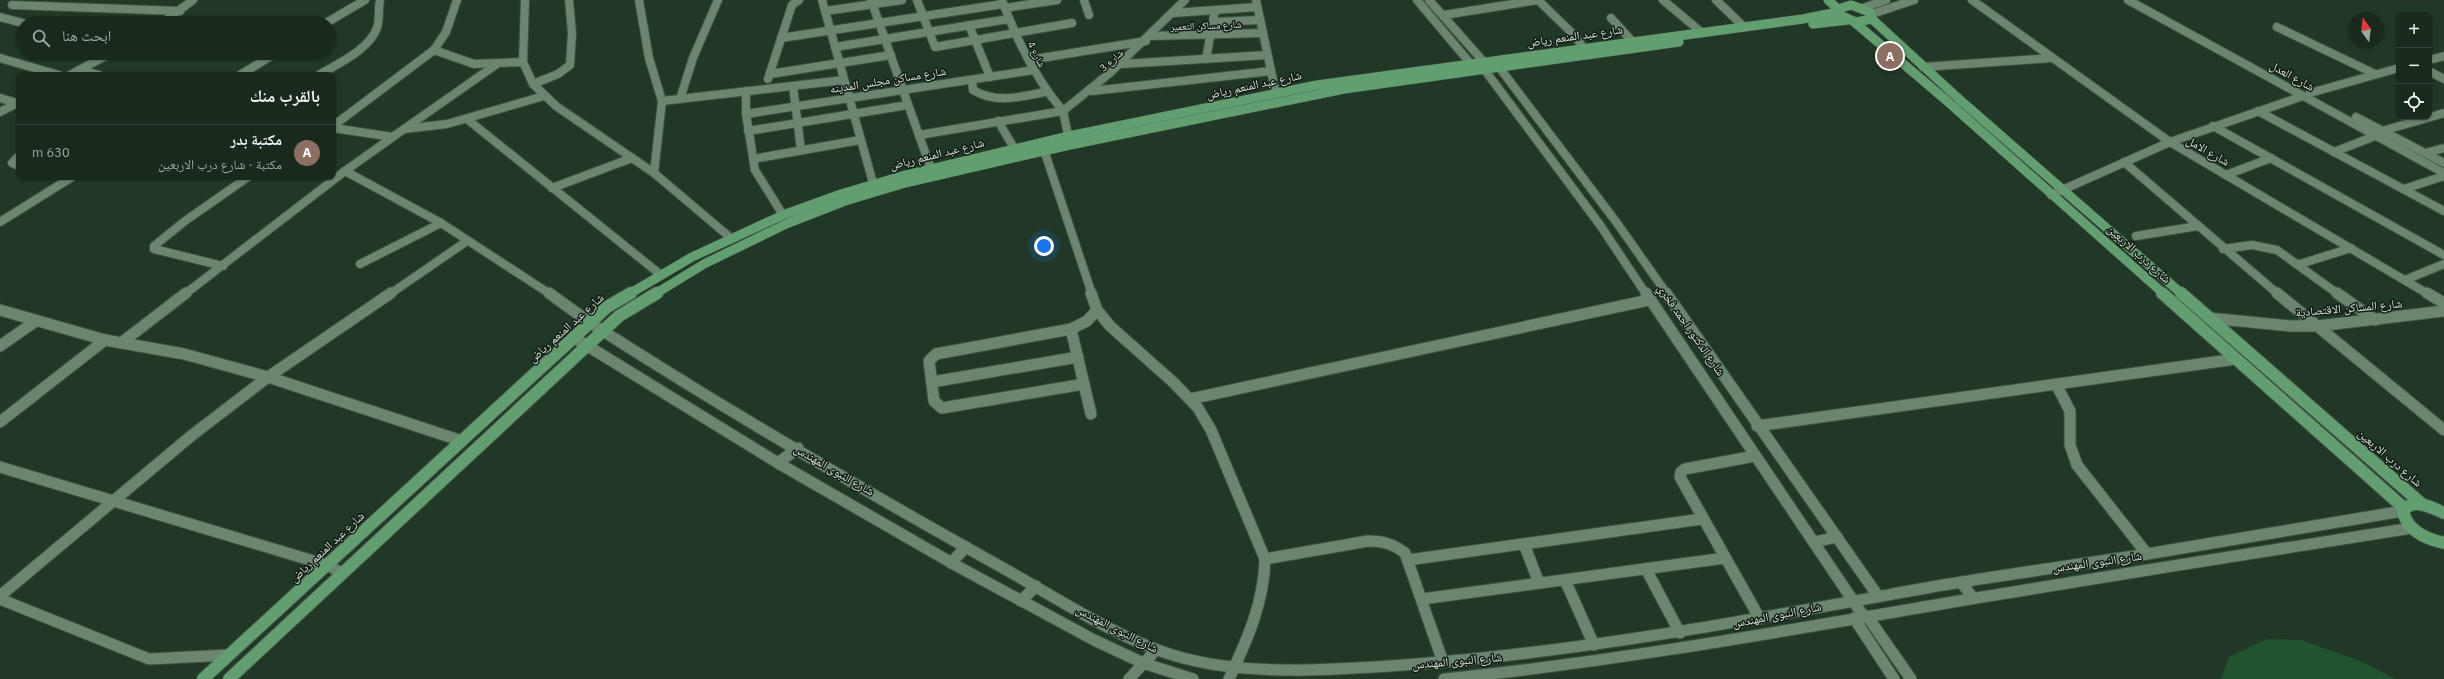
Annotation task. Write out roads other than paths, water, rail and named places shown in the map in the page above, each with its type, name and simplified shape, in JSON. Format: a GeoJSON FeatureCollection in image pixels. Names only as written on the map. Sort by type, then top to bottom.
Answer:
{"type":"FeatureCollection","features":[{"type":"Feature","properties":{"kind":"highway","name":"شارع درب الاربعين"},"geometry":{"type":"LineString","coordinates":[[1828,0],[1838,11],[1947,101],[2404,510]]}},
{"type":"Feature","properties":{"kind":"highway","name":"شارع درب الاربعين"},"geometry":{"type":"LineString","coordinates":[[1850,0],[1872,16],[1946,88],[2423,504],[2444,513]]}},
{"type":"Feature","properties":{"kind":"highway","name":"شارع عبد المنعم رياض"},"geometry":{"type":"LineString","coordinates":[[203,679],[607,307],[661,275],[783,215],[873,183],[1014,148],[1069,140],[1367,81],[1470,63],[1499,67],[1632,41],[1744,27],[1838,11],[1845,6],[1860,7]]}},
{"type":"Feature","properties":{"kind":"highway","name":"شارع عبد المنعم رياض"},"geometry":{"type":"LineString","coordinates":[[228,679],[602,330],[636,304],[704,264],[808,215],[905,183],[1044,150],[1069,140],[1276,94],[1587,51],[1851,21],[1868,21],[1872,16]]}},
{"type":"Feature","properties":{"kind":"highway"},"geometry":{"type":"LineString","coordinates":[[1934,90],[1946,88]]}},
{"type":"Feature","properties":{"kind":"highway"},"geometry":{"type":"LineString","coordinates":[[1947,101],[1959,99]]}},
{"type":"Feature","properties":{"kind":"highway"},"geometry":{"type":"LineString","coordinates":[[399,498],[416,504]]}},
{"type":"Feature","properties":{"kind":"highway"},"geometry":{"type":"LineString","coordinates":[[2423,504],[2415,504],[2404,510],[2406,522],[2426,537],[2444,543]]}},
{"type":"Feature","properties":{"kind":"street"},"geometry":{"type":"LineString","coordinates":[[172,16],[193,0]]}},
{"type":"Feature","properties":{"kind":"street"},"geometry":{"type":"LineString","coordinates":[[336,17],[365,0]]}},
{"type":"Feature","properties":{"kind":"street"},"geometry":{"type":"LineString","coordinates":[[323,72],[356,50],[373,35],[377,29],[380,0]]}},
{"type":"Feature","properties":{"kind":"street"},"geometry":{"type":"LineString","coordinates":[[336,125],[434,50],[446,32],[457,0]]}},
{"type":"Feature","properties":{"kind":"street"},"geometry":{"type":"LineString","coordinates":[[525,0],[523,62],[533,84],[544,96],[654,173],[732,239]]}},
{"type":"Feature","properties":{"kind":"street"},"geometry":{"type":"LineString","coordinates":[[533,84],[558,74],[570,65],[572,33],[569,0]]}},
{"type":"Feature","properties":{"kind":"street"},"geometry":{"type":"LineString","coordinates":[[639,0],[649,58],[662,101],[654,173]]}},
{"type":"Feature","properties":{"kind":"street"},"geometry":{"type":"LineString","coordinates":[[680,99],[693,58],[718,0]]}},
{"type":"Feature","properties":{"kind":"street"},"geometry":{"type":"LineString","coordinates":[[765,89],[792,4],[799,0]]}},
{"type":"Feature","properties":{"kind":"street"},"geometry":{"type":"LineString","coordinates":[[822,0],[873,183]]}},
{"type":"Feature","properties":{"kind":"street"},"geometry":{"type":"LineString","coordinates":[[825,11],[872,2],[902,0]]}},
{"type":"Feature","properties":{"kind":"street"},"geometry":{"type":"LineString","coordinates":[[917,0],[935,47],[1072,23]]}},
{"type":"Feature","properties":{"kind":"street"},"geometry":{"type":"LineString","coordinates":[[958,0],[962,10]]}},
{"type":"Feature","properties":{"kind":"street"},"geometry":{"type":"LineString","coordinates":[[781,38],[1003,4],[1057,0]]}},
{"type":"Feature","properties":{"kind":"street"},"geometry":{"type":"LineString","coordinates":[[1084,0],[1089,15]]}},
{"type":"Feature","properties":{"kind":"street","name":"شارع 3"},"geometry":{"type":"LineString","coordinates":[[1063,111],[1092,90],[1122,64],[1185,0]]}},
{"type":"Feature","properties":{"kind":"street"},"geometry":{"type":"LineString","coordinates":[[1417,0],[1470,63]]}},
{"type":"Feature","properties":{"kind":"street","name":"شارع الدكتور احمد فخري"},"geometry":{"type":"LineString","coordinates":[[1429,0],[1469,45],[1600,225],[1649,300],[1814,542],[1862,617]]}},
{"type":"Feature","properties":{"kind":"street"},"geometry":{"type":"LineString","coordinates":[[1444,16],[1538,0],[1587,51]]}},
{"type":"Feature","properties":{"kind":"street"},"geometry":{"type":"LineString","coordinates":[[1663,0],[1700,32]]}},
{"type":"Feature","properties":{"kind":"street"},"geometry":{"type":"LineString","coordinates":[[1716,0],[1744,27]]}},
{"type":"Feature","properties":{"kind":"street"},"geometry":{"type":"LineString","coordinates":[[1860,7],[1886,0]]}},
{"type":"Feature","properties":{"kind":"street"},"geometry":{"type":"LineString","coordinates":[[1872,16],[1914,0]]}},
{"type":"Feature","properties":{"kind":"street","name":"شارع الامل"},"geometry":{"type":"LineString","coordinates":[[1972,0],[2170,142],[2444,303]]}},
{"type":"Feature","properties":{"kind":"street","name":"شارع العدل"},"geometry":{"type":"LineString","coordinates":[[2128,0],[2379,133],[2444,172]]}},
{"type":"Feature","properties":{"kind":"street","name":"شارع العدل"},"geometry":{"type":"LineString","coordinates":[[2139,0],[2307,94]]}},
{"type":"Feature","properties":{"kind":"street"},"geometry":{"type":"LineString","coordinates":[[0,13],[15,2],[180,11]]}},
{"type":"Feature","properties":{"kind":"street"},"geometry":{"type":"LineString","coordinates":[[872,2],[931,169]]}},
{"type":"Feature","properties":{"kind":"street","name":"شارع 4"},"geometry":{"type":"LineString","coordinates":[[1003,4],[1015,33],[1045,92],[1063,111]]}},
{"type":"Feature","properties":{"kind":"street"},"geometry":{"type":"LineString","coordinates":[[1173,13],[1215,10],[1256,4],[1276,94]]}},
{"type":"Feature","properties":{"kind":"street"},"geometry":{"type":"LineString","coordinates":[[1206,59],[1215,10]]}},
{"type":"Feature","properties":{"kind":"street"},"geometry":{"type":"LineString","coordinates":[[0,17],[16,21]]}},
{"type":"Feature","properties":{"kind":"street"},"geometry":{"type":"LineString","coordinates":[[1611,18],[1632,41]]}},
{"type":"Feature","properties":{"kind":"street"},"geometry":{"type":"LineString","coordinates":[[835,47],[1009,19]]}},
{"type":"Feature","properties":{"kind":"street"},"geometry":{"type":"LineString","coordinates":[[1213,22],[1260,20]]}},
{"type":"Feature","properties":{"kind":"street"},"geometry":{"type":"LineString","coordinates":[[969,25],[990,77]]}},
{"type":"Feature","properties":{"kind":"street"},"geometry":{"type":"LineString","coordinates":[[2277,27],[2375,74]]}},
{"type":"Feature","properties":{"kind":"street","name":"شارع مساكن التعمير"},"geometry":{"type":"LineString","coordinates":[[1029,60],[1148,38],[1210,34],[1263,33]]}},
{"type":"Feature","properties":{"kind":"street"},"geometry":{"type":"LineString","coordinates":[[1457,46],[1469,45]]}},
{"type":"Feature","properties":{"kind":"street"},"geometry":{"type":"LineString","coordinates":[[434,50],[468,63],[497,64],[523,62]]}},
{"type":"Feature","properties":{"kind":"street"},"geometry":{"type":"LineString","coordinates":[[770,74],[891,55]]}},
{"type":"Feature","properties":{"kind":"street"},"geometry":{"type":"LineString","coordinates":[[1122,64],[1267,55]]}},
{"type":"Feature","properties":{"kind":"street"},"geometry":{"type":"LineString","coordinates":[[0,58],[49,72]]}},
{"type":"Feature","properties":{"kind":"street"},"geometry":{"type":"LineString","coordinates":[[1923,67],[2052,58]]}},
{"type":"Feature","properties":{"kind":"street"},"geometry":{"type":"LineString","coordinates":[[2432,60],[2442,58]]}},
{"type":"Feature","properties":{"kind":"street"},"geometry":{"type":"LineString","coordinates":[[75,72],[98,60]]}},
{"type":"Feature","properties":{"kind":"street"},"geometry":{"type":"LineString","coordinates":[[245,72],[265,60]]}},
{"type":"Feature","properties":{"kind":"street"},"geometry":{"type":"LineString","coordinates":[[336,178],[497,64]]}},
{"type":"Feature","properties":{"kind":"street","name":"شارع الدكتور احمد فخري"},"geometry":{"type":"LineString","coordinates":[[1499,67],[1617,223],[1757,426],[1878,596]]}},
{"type":"Feature","properties":{"kind":"street"},"geometry":{"type":"LineString","coordinates":[[2051,195],[2170,142],[2213,126],[2307,94],[2396,69]]}},
{"type":"Feature","properties":{"kind":"street"},"geometry":{"type":"LineString","coordinates":[[79,70],[87,72]]}},
{"type":"Feature","properties":{"kind":"street","name":"شارع مساكن مجلس المدينه"},"geometry":{"type":"LineString","coordinates":[[746,114],[1034,70]]}},
{"type":"Feature","properties":{"kind":"street"},"geometry":{"type":"LineString","coordinates":[[1092,90],[1271,71]]}},
{"type":"Feature","properties":{"kind":"street"},"geometry":{"type":"LineString","coordinates":[[2432,73],[2444,79]]}},
{"type":"Feature","properties":{"kind":"street"},"geometry":{"type":"LineString","coordinates":[[662,101],[844,80]]}},
{"type":"Feature","properties":{"kind":"street"},"geometry":{"type":"LineString","coordinates":[[972,80],[974,90],[987,98],[1010,98],[1045,92]]}},
{"type":"Feature","properties":{"kind":"street"},"geometry":{"type":"LineString","coordinates":[[793,86],[801,150]]}},
{"type":"Feature","properties":{"kind":"street"},"geometry":{"type":"LineString","coordinates":[[746,91],[746,114],[753,159],[760,181],[783,215]]}},
{"type":"Feature","properties":{"kind":"street"},"geometry":{"type":"LineString","coordinates":[[404,129],[428,128],[467,119],[544,96]]}},
{"type":"Feature","properties":{"kind":"street"},"geometry":{"type":"LineString","coordinates":[[0,98],[16,102]]}},
{"type":"Feature","properties":{"kind":"street"},"geometry":{"type":"LineString","coordinates":[[0,112],[16,103]]}},
{"type":"Feature","properties":{"kind":"street"},"geometry":{"type":"LineString","coordinates":[[748,131],[908,105]]}},
{"type":"Feature","properties":{"kind":"street"},"geometry":{"type":"LineString","coordinates":[[919,136],[998,121],[1063,111],[1069,140]]}},
{"type":"Feature","properties":{"kind":"street"},"geometry":{"type":"LineString","coordinates":[[2258,111],[2444,211]]}},
{"type":"Feature","properties":{"kind":"street"},"geometry":{"type":"LineString","coordinates":[[2334,152],[2379,133],[2444,113]]}},
{"type":"Feature","properties":{"kind":"street"},"geometry":{"type":"LineString","coordinates":[[467,119],[480,132],[661,275]]}},
{"type":"Feature","properties":{"kind":"street"},"geometry":{"type":"LineString","coordinates":[[998,121],[1014,148]]}},
{"type":"Feature","properties":{"kind":"street"},"geometry":{"type":"LineString","coordinates":[[2213,126],[2444,255]]}},
{"type":"Feature","properties":{"kind":"street"},"geometry":{"type":"LineString","coordinates":[[336,128],[393,138]]}},
{"type":"Feature","properties":{"kind":"street","name":"شارع العدل"},"geometry":{"type":"LineString","coordinates":[[2379,133],[2425,153],[2444,164]]}},
{"type":"Feature","properties":{"kind":"street"},"geometry":{"type":"LineString","coordinates":[[753,159],[860,140]]}},
{"type":"Feature","properties":{"kind":"street"},"geometry":{"type":"LineString","coordinates":[[2425,153],[2444,148]]}},
{"type":"Feature","properties":{"kind":"street"},"geometry":{"type":"LineString","coordinates":[[1044,150],[1097,310],[1115,330],[1190,399],[1211,430],[1265,559],[1266,580],[1262,602],[1231,674]]}},
{"type":"Feature","properties":{"kind":"street"},"geometry":{"type":"LineString","coordinates":[[552,188],[632,158]]}},
{"type":"Feature","properties":{"kind":"street"},"geometry":{"type":"LineString","coordinates":[[2226,175],[2271,158]]}},
{"type":"Feature","properties":{"kind":"street"},"geometry":{"type":"LineString","coordinates":[[16,159],[12,163],[16,165]]}},
{"type":"Feature","properties":{"kind":"street"},"geometry":{"type":"LineString","coordinates":[[2124,162],[2223,249],[2444,430]]}},
{"type":"Feature","properties":{"kind":"street","name":"شارع النبوى المهندس"},"geometry":{"type":"LineString","coordinates":[[345,171],[441,223],[682,382],[798,448],[966,547],[1156,650],[1212,666],[1231,674],[1345,669],[1443,662],[1594,645],[1680,633],[1878,596],[2147,554],[2404,510]]}},
{"type":"Feature","properties":{"kind":"street"},"geometry":{"type":"LineString","coordinates":[[2404,189],[2444,176]]}},
{"type":"Feature","properties":{"kind":"street"},"geometry":{"type":"LineString","coordinates":[[0,222],[66,180]]}},
{"type":"Feature","properties":{"kind":"street"},"geometry":{"type":"LineString","coordinates":[[222,266],[163,252],[154,249],[154,246],[185,221],[244,180]]}},
{"type":"Feature","properties":{"kind":"street"},"geometry":{"type":"LineString","coordinates":[[121,343],[333,180]]}},
{"type":"Feature","properties":{"kind":"street"},"geometry":{"type":"LineString","coordinates":[[360,264],[441,223]]}},
{"type":"Feature","properties":{"kind":"street"},"geometry":{"type":"LineString","coordinates":[[1600,225],[1617,223]]}},
{"type":"Feature","properties":{"kind":"street"},"geometry":{"type":"LineString","coordinates":[[2136,236],[2198,226]]}},
{"type":"Feature","properties":{"kind":"street"},"geometry":{"type":"LineString","coordinates":[[229,655],[216,654],[170,659],[149,659],[0,598],[191,436],[268,377],[467,241]]}},
{"type":"Feature","properties":{"kind":"street"},"geometry":{"type":"LineString","coordinates":[[2223,249],[2252,245],[2265,246],[2277,250],[2300,264],[2375,320]]}},
{"type":"Feature","properties":{"kind":"street"},"geometry":{"type":"LineString","coordinates":[[2300,264],[2351,248]]}},
{"type":"Feature","properties":{"kind":"street"},"geometry":{"type":"LineString","coordinates":[[2405,280],[2444,264]]}},
{"type":"Feature","properties":{"kind":"street"},"geometry":{"type":"LineString","coordinates":[[1190,399],[1649,300]]}},
{"type":"Feature","properties":{"kind":"street"},"geometry":{"type":"LineString","coordinates":[[0,310],[105,340],[184,354],[268,377],[462,441]]}},
{"type":"Feature","properties":{"kind":"street"},"geometry":{"type":"LineString","coordinates":[[1084,384],[947,409],[936,404],[930,361],[936,354],[1071,329],[1087,321],[1097,310]]}},
{"type":"Feature","properties":{"kind":"street","name":"شارع المساكن الاقتصادية"},"geometry":{"type":"LineString","coordinates":[[2209,318],[2283,325],[2318,326],[2444,311]]}},
{"type":"Feature","properties":{"kind":"street"},"geometry":{"type":"LineString","coordinates":[[0,346],[36,321]]}},
{"type":"Feature","properties":{"kind":"street"},"geometry":{"type":"LineString","coordinates":[[1071,329],[1091,414]]}},
{"type":"Feature","properties":{"kind":"street","name":"شارع النبوى المهندس"},"geometry":{"type":"LineString","coordinates":[[573,337],[778,463],[950,563],[1143,663],[1194,679]]}},
{"type":"Feature","properties":{"kind":"street"},"geometry":{"type":"LineString","coordinates":[[0,422],[105,340]]}},
{"type":"Feature","properties":{"kind":"street"},"geometry":{"type":"LineString","coordinates":[[932,382],[1078,357]]}},
{"type":"Feature","properties":{"kind":"street"},"geometry":{"type":"LineString","coordinates":[[1757,426],[2057,386],[2236,359]]}},
{"type":"Feature","properties":{"kind":"street"},"geometry":{"type":"LineString","coordinates":[[1701,376],[1721,374]]}},
{"type":"Feature","properties":{"kind":"street"},"geometry":{"type":"LineString","coordinates":[[2057,386],[2070,411],[2070,446],[2077,465],[2147,554]]}},
{"type":"Feature","properties":{"kind":"street"},"geometry":{"type":"LineString","coordinates":[[778,463],[798,448]]}},
{"type":"Feature","properties":{"kind":"street"},"geometry":{"type":"LineString","coordinates":[[1755,456],[1686,469],[1681,472],[1680,477],[1702,519],[1760,619]]}},
{"type":"Feature","properties":{"kind":"street"},"geometry":{"type":"LineString","coordinates":[[0,467],[327,565],[342,573]]}},
{"type":"Feature","properties":{"kind":"street"},"geometry":{"type":"LineString","coordinates":[[1408,560],[1702,519]]}},
{"type":"Feature","properties":{"kind":"street","name":"شارع النبوى المهندس"},"geometry":{"type":"LineString","coordinates":[[1444,679],[1641,655],[1973,598],[2412,528]]}},
{"type":"Feature","properties":{"kind":"street"},"geometry":{"type":"LineString","coordinates":[[1814,542],[1836,537]]}},
{"type":"Feature","properties":{"kind":"street"},"geometry":{"type":"LineString","coordinates":[[1265,559],[1368,541],[1382,540],[1395,545],[1405,553],[1408,560],[1443,662]]}},
{"type":"Feature","properties":{"kind":"street"},"geometry":{"type":"LineString","coordinates":[[1524,544],[1539,583]]}},
{"type":"Feature","properties":{"kind":"street"},"geometry":{"type":"LineString","coordinates":[[950,563],[966,547]]}},
{"type":"Feature","properties":{"kind":"street"},"geometry":{"type":"LineString","coordinates":[[1422,599],[1724,558]]}},
{"type":"Feature","properties":{"kind":"street"},"geometry":{"type":"LineString","coordinates":[[1646,569],[1680,633]]}},
{"type":"Feature","properties":{"kind":"street"},"geometry":{"type":"LineString","coordinates":[[1565,580],[1594,645]]}},
{"type":"Feature","properties":{"kind":"street"},"geometry":{"type":"LineString","coordinates":[[1961,582],[1973,598]]}},
{"type":"Feature","properties":{"kind":"street"},"geometry":{"type":"LineString","coordinates":[[1021,601],[1036,586]]}},
{"type":"Feature","properties":{"kind":"street"},"geometry":{"type":"LineString","coordinates":[[1862,617],[1894,679]]}},
{"type":"Feature","properties":{"kind":"street"},"geometry":{"type":"LineString","coordinates":[[1862,617],[1911,679]]}},
{"type":"Feature","properties":{"kind":"street"},"geometry":{"type":"LineString","coordinates":[[1129,679],[1156,650]]}},
{"type":"Feature","properties":{"kind":"place","name":"مكتبة بدر"},"geometry":{"type":"Point","coordinates":[1890,56]}}]}
